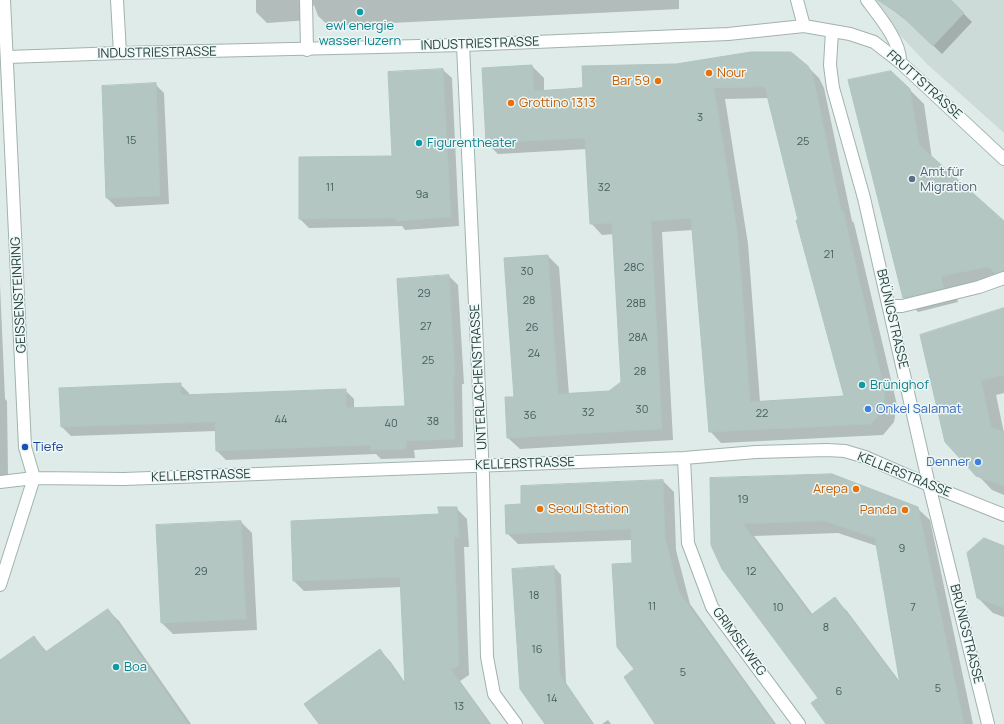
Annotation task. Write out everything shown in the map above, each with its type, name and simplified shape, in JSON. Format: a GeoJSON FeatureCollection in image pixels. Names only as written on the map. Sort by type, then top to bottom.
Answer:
{"type":"FeatureCollection","features":[{"type":"Feature","properties":{"kind":"street","name":"GEISSENSTEINRING"},"geometry":{"type":"LineString","coordinates":[[4,0],[8,57],[25,447],[34,478]]}},
{"type":"Feature","properties":{"kind":"street"},"geometry":{"type":"LineString","coordinates":[[117,0],[120,53]]}},
{"type":"Feature","properties":{"kind":"street"},"geometry":{"type":"LineString","coordinates":[[306,0],[307,50]]}},
{"type":"Feature","properties":{"kind":"street"},"geometry":{"type":"LineString","coordinates":[[797,0],[804,26]]}},
{"type":"Feature","properties":{"kind":"street"},"geometry":{"type":"LineString","coordinates":[[867,0],[880,17],[900,52],[900,62]]}},
{"type":"Feature","properties":{"kind":"street","name":"INDUSTRIESTRASSE"},"geometry":{"type":"LineString","coordinates":[[8,57],[120,53],[464,46],[728,34],[804,26],[832,31]]}},
{"type":"Feature","properties":{"kind":"street","name":"FRUTTSTRASSE"},"geometry":{"type":"LineString","coordinates":[[832,31],[874,42],[900,62],[1004,159]]}},
{"type":"Feature","properties":{"kind":"street","name":"BRÜNIGSTRASSE"},"geometry":{"type":"LineString","coordinates":[[832,31],[830,65],[833,88],[864,198],[890,306],[929,485],[988,724]]}},
{"type":"Feature","properties":{"kind":"street","name":"UNTERLACHENSTRASSE"},"geometry":{"type":"LineString","coordinates":[[464,46],[483,466],[487,657],[494,694],[516,724]]}},
{"type":"Feature","properties":{"kind":"street"},"geometry":{"type":"LineString","coordinates":[[890,306],[902,306],[979,287],[1004,278]]}},
{"type":"Feature","properties":{"kind":"street","name":"KELLERSTRASSE"},"geometry":{"type":"LineString","coordinates":[[0,482],[34,478],[124,479],[483,466],[684,458],[756,452],[827,450],[844,451],[872,459],[929,485],[1004,515]]}},
{"type":"Feature","properties":{"kind":"street","name":"GRIMSELWEG"},"geometry":{"type":"LineString","coordinates":[[684,458],[688,543],[712,607],[799,724]]}},
{"type":"Feature","properties":{"kind":"street"},"geometry":{"type":"LineString","coordinates":[[0,584],[34,478]]}},
{"type":"Feature","properties":{"kind":"shaded area"},"geometry":{"type":"Polygon","coordinates":[[[867,0],[1004,0],[1004,133],[927,64],[867,0]]]}},
{"type":"Feature","properties":{"kind":"building"},"geometry":{"type":"Polygon","coordinates":[[[878,0],[951,0],[964,13],[933,46],[902,16],[878,0]]]}},
{"type":"Feature","properties":{"kind":"building"},"geometry":{"type":"Polygon","coordinates":[[[751,52],[791,52],[808,66],[813,76],[841,211],[843,210],[885,393],[883,410],[871,424],[709,432],[691,218],[651,221],[662,429],[507,438],[505,397],[514,397],[504,258],[548,255],[558,394],[609,391],[621,382],[612,223],[590,224],[585,138],[486,143],[482,68],[532,65],[534,91],[583,88],[582,66],[676,64],[751,52]],[[765,87],[714,88],[737,231],[750,402],[844,396],[796,220],[798,220],[765,87]]]}},
{"type":"Feature","properties":{"kind":"building"},"geometry":{"type":"Polygon","coordinates":[[[443,69],[451,217],[396,221],[396,218],[299,219],[299,157],[392,156],[388,72],[443,69]]]}},
{"type":"Feature","properties":{"kind":"building"},"geometry":{"type":"Polygon","coordinates":[[[891,71],[910,89],[919,145],[1004,221],[1004,271],[995,273],[988,267],[941,276],[944,288],[903,298],[848,80],[891,71]]]}},
{"type":"Feature","properties":{"kind":"building"},"geometry":{"type":"Polygon","coordinates":[[[156,83],[160,196],[106,198],[102,86],[156,83]]]}},
{"type":"Feature","properties":{"kind":"building"},"geometry":{"type":"Polygon","coordinates":[[[449,275],[455,375],[453,375],[455,439],[406,441],[406,449],[371,450],[371,445],[216,451],[215,422],[61,427],[59,388],[181,383],[181,395],[346,389],[346,408],[405,406],[397,279],[449,275]]]}},
{"type":"Feature","properties":{"kind":"building"},"geometry":{"type":"Polygon","coordinates":[[[1004,308],[1004,375],[981,380],[991,427],[1004,432],[1004,486],[976,476],[945,442],[920,335],[1004,308]]]}},
{"type":"Feature","properties":{"kind":"building"},"geometry":{"type":"Polygon","coordinates":[[[832,474],[918,507],[964,724],[826,724],[811,703],[818,698],[722,569],[711,545],[710,478],[832,474]],[[825,521],[743,524],[811,615],[835,597],[900,684],[875,538],[825,521]]]}},
{"type":"Feature","properties":{"kind":"building"},"geometry":{"type":"Polygon","coordinates":[[[663,480],[665,538],[679,592],[774,724],[655,724],[624,677],[634,669],[617,647],[612,564],[632,563],[631,529],[506,534],[505,505],[521,504],[521,486],[663,480]]]}},
{"type":"Feature","properties":{"kind":"building"},"geometry":{"type":"Polygon","coordinates":[[[438,507],[457,507],[459,537],[454,537],[459,665],[451,670],[489,724],[319,724],[304,704],[380,649],[405,685],[400,577],[293,581],[291,521],[439,514],[438,507]]]}},
{"type":"Feature","properties":{"kind":"building"},"geometry":{"type":"Polygon","coordinates":[[[241,521],[246,619],[161,623],[156,525],[241,521]]]}},
{"type":"Feature","properties":{"kind":"building"},"geometry":{"type":"Polygon","coordinates":[[[984,538],[1004,546],[1004,608],[977,598],[967,553],[984,538]]]}},
{"type":"Feature","properties":{"kind":"building"},"geometry":{"type":"Polygon","coordinates":[[[554,566],[560,675],[593,724],[545,724],[520,689],[512,569],[554,566]]]}},
{"type":"Feature","properties":{"kind":"building","name":"Boa"},"geometry":{"type":"Polygon","coordinates":[[[108,609],[188,724],[0,724],[0,660],[34,636],[45,652],[108,609]]]}},
{"type":"Feature","properties":{"kind":"place","name":"ewl energie wasser luzern"},"geometry":{"type":"Point","coordinates":[360,12]}},
{"type":"Feature","properties":{"kind":"place","name":"Nour"},"geometry":{"type":"Point","coordinates":[709,73]}},
{"type":"Feature","properties":{"kind":"place","name":"Bar 59"},"geometry":{"type":"Point","coordinates":[658,81]}},
{"type":"Feature","properties":{"kind":"place","name":"Grottino 1313"},"geometry":{"type":"Point","coordinates":[511,103]}},
{"type":"Feature","properties":{"kind":"place","name":"Figurentheater"},"geometry":{"type":"Point","coordinates":[419,143]}},
{"type":"Feature","properties":{"kind":"place","name":"Amt für Migration"},"geometry":{"type":"Point","coordinates":[912,179]}},
{"type":"Feature","properties":{"kind":"place","name":"Brünighof"},"geometry":{"type":"Point","coordinates":[862,385]}},
{"type":"Feature","properties":{"kind":"place","name":"Onkel Salamat"},"geometry":{"type":"Point","coordinates":[868,409]}},
{"type":"Feature","properties":{"kind":"place","name":"Tiefe"},"geometry":{"type":"Point","coordinates":[25,447]}},
{"type":"Feature","properties":{"kind":"place","name":"Denner"},"geometry":{"type":"Point","coordinates":[978,462]}},
{"type":"Feature","properties":{"kind":"place","name":"Arepa"},"geometry":{"type":"Point","coordinates":[856,489]}},
{"type":"Feature","properties":{"kind":"place","name":"Seoul Station"},"geometry":{"type":"Point","coordinates":[540,509]}},
{"type":"Feature","properties":{"kind":"place","name":"Panda"},"geometry":{"type":"Point","coordinates":[905,510]}},
{"type":"Feature","properties":{"kind":"place","name":"Boa"},"geometry":{"type":"Point","coordinates":[116,667]}}]}
